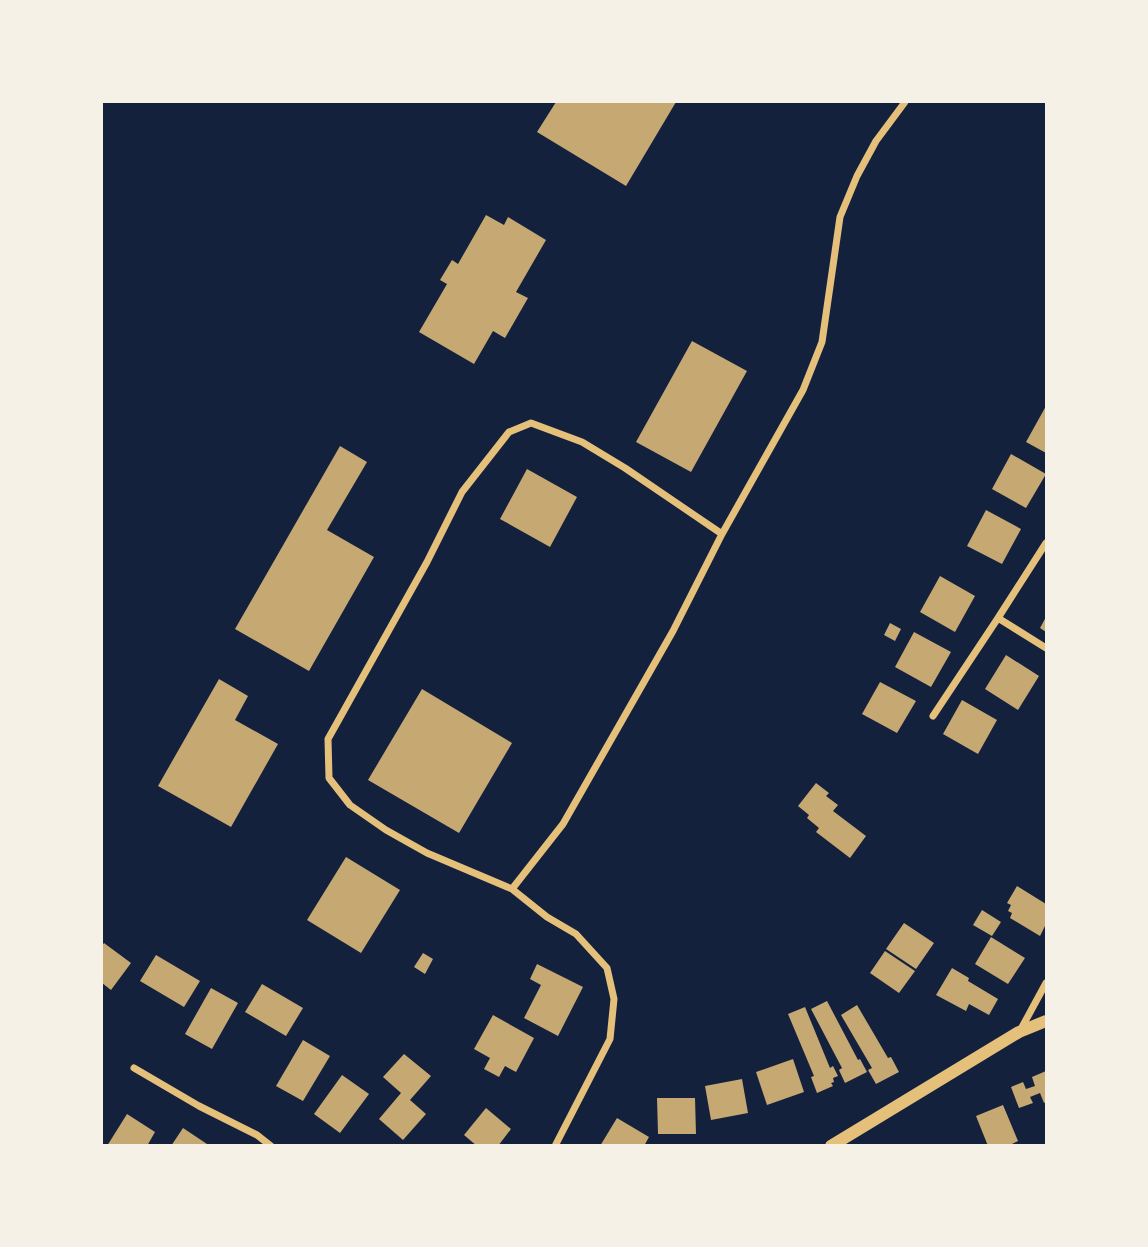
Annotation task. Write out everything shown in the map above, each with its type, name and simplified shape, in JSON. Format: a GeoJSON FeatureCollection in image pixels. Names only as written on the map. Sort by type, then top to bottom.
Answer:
{"type":"FeatureCollection","features":[{"type":"Feature","properties":{"kind":"street"},"geometry":{"type":"LineString","coordinates":[[512,889],[563,824],[673,631],[722,534],[803,390],[822,342],[840,217],[857,176],[876,141],[905,102]]}},
{"type":"Feature","properties":{"kind":"street"},"geometry":{"type":"LineString","coordinates":[[555,1146],[610,1039],[614,999],[607,968],[576,934],[547,917],[512,889],[427,853],[386,830],[350,805],[329,778],[328,740],[427,562],[462,492],[509,432],[531,423],[582,442],[722,534]]}},
{"type":"Feature","properties":{"kind":"street"},"geometry":{"type":"LineString","coordinates":[[933,716],[1046,543]]}},
{"type":"Feature","properties":{"kind":"street"},"geometry":{"type":"LineString","coordinates":[[998,618],[1046,648]]}},
{"type":"Feature","properties":{"kind":"street"},"geometry":{"type":"LineString","coordinates":[[1019,1032],[1046,984]]}},
{"type":"Feature","properties":{"kind":"street"},"geometry":{"type":"LineString","coordinates":[[831,1146],[1019,1032],[1046,1021]]}},
{"type":"Feature","properties":{"kind":"street"},"geometry":{"type":"LineString","coordinates":[[134,1068],[199,1106],[257,1135],[271,1146]]}},
{"type":"Feature","properties":{"kind":"building"},"geometry":{"type":"Polygon","coordinates":[[[556,102],[676,102],[626,186],[537,132],[556,102]]]}},
{"type":"Feature","properties":{"kind":"building"},"geometry":{"type":"Polygon","coordinates":[[[486,215],[504,225],[508,217],[546,240],[516,292],[528,298],[505,338],[493,331],[474,364],[419,332],[447,284],[440,280],[452,260],[458,264],[486,215]]]}},
{"type":"Feature","properties":{"kind":"building"},"geometry":{"type":"Polygon","coordinates":[[[692,341],[747,371],[691,472],[636,442],[692,341]]]}},
{"type":"Feature","properties":{"kind":"building"},"geometry":{"type":"Polygon","coordinates":[[[1046,406],[1046,453],[1026,442],[1046,406]]]}},
{"type":"Feature","properties":{"kind":"building"},"geometry":{"type":"Polygon","coordinates":[[[340,446],[367,462],[327,530],[374,557],[309,671],[235,629],[340,446]]]}},
{"type":"Feature","properties":{"kind":"building"},"geometry":{"type":"Polygon","coordinates":[[[1011,454],[1046,474],[1026,508],[992,489],[1011,454]]]}},
{"type":"Feature","properties":{"kind":"building"},"geometry":{"type":"Polygon","coordinates":[[[527,469],[577,497],[550,547],[500,519],[527,469]]]}},
{"type":"Feature","properties":{"kind":"building"},"geometry":{"type":"Polygon","coordinates":[[[986,510],[1021,529],[1002,564],[967,546],[986,510]]]}},
{"type":"Feature","properties":{"kind":"building"},"geometry":{"type":"Polygon","coordinates":[[[940,576],[975,596],[955,632],[920,612],[940,576]]]}},
{"type":"Feature","properties":{"kind":"building"},"geometry":{"type":"Polygon","coordinates":[[[1046,617],[1046,632],[1040,628],[1046,617]]]}},
{"type":"Feature","properties":{"kind":"building"},"geometry":{"type":"Polygon","coordinates":[[[890,623],[901,629],[895,641],[884,635],[890,623]]]}},
{"type":"Feature","properties":{"kind":"building"},"geometry":{"type":"Polygon","coordinates":[[[914,632],[951,652],[931,687],[895,667],[914,632]]]}},
{"type":"Feature","properties":{"kind":"building"},"geometry":{"type":"Polygon","coordinates":[[[1006,655],[1039,676],[1018,710],[985,689],[1006,655]]]}},
{"type":"Feature","properties":{"kind":"building"},"geometry":{"type":"Polygon","coordinates":[[[219,679],[248,696],[235,720],[278,744],[231,827],[158,786],[219,679]]]}},
{"type":"Feature","properties":{"kind":"building"},"geometry":{"type":"Polygon","coordinates":[[[880,682],[916,701],[897,733],[862,714],[880,682]]]}},
{"type":"Feature","properties":{"kind":"building"},"geometry":{"type":"Polygon","coordinates":[[[422,689],[512,743],[459,833],[368,780],[422,689]]]}},
{"type":"Feature","properties":{"kind":"building"},"geometry":{"type":"Polygon","coordinates":[[[962,700],[997,720],[978,754],[943,734],[962,700]]]}},
{"type":"Feature","properties":{"kind":"building"},"geometry":{"type":"Polygon","coordinates":[[[816,783],[829,793],[826,796],[838,805],[833,811],[866,836],[850,858],[816,832],[819,828],[798,806],[816,783]]]}},
{"type":"Feature","properties":{"kind":"building"},"geometry":{"type":"Polygon","coordinates":[[[346,857],[400,890],[361,953],[307,920],[346,857]]]}},
{"type":"Feature","properties":{"kind":"building"},"geometry":{"type":"Polygon","coordinates":[[[1017,886],[1046,904],[1046,924],[1040,936],[1010,918],[1012,913],[1008,911],[1011,905],[1007,903],[1017,886]]]}},
{"type":"Feature","properties":{"kind":"building"},"geometry":{"type":"Polygon","coordinates":[[[982,910],[1001,922],[992,936],[973,925],[982,910]]]}},
{"type":"Feature","properties":{"kind":"building"},"geometry":{"type":"Polygon","coordinates":[[[904,923],[934,943],[916,969],[886,949],[904,923]]]}},
{"type":"Feature","properties":{"kind":"building"},"geometry":{"type":"Polygon","coordinates":[[[991,937],[1025,958],[1008,984],[975,964],[991,937]]]}},
{"type":"Feature","properties":{"kind":"building"},"geometry":{"type":"Polygon","coordinates":[[[104,943],[131,963],[111,990],[102,983],[104,943]]]}},
{"type":"Feature","properties":{"kind":"building"},"geometry":{"type":"Polygon","coordinates":[[[885,951],[915,971],[899,993],[870,973],[885,951]]]}},
{"type":"Feature","properties":{"kind":"building"},"geometry":{"type":"Polygon","coordinates":[[[423,953],[433,959],[425,974],[414,967],[423,953]]]}},
{"type":"Feature","properties":{"kind":"building"},"geometry":{"type":"Polygon","coordinates":[[[156,955],[200,981],[184,1007],[140,981],[156,955]]]}},
{"type":"Feature","properties":{"kind":"building"},"geometry":{"type":"Polygon","coordinates":[[[537,964],[583,987],[558,1036],[524,1018],[541,985],[530,979],[537,964]]]}},
{"type":"Feature","properties":{"kind":"building"},"geometry":{"type":"Polygon","coordinates":[[[952,968],[998,999],[989,1015],[969,1004],[966,1011],[936,995],[952,968]]]}},
{"type":"Feature","properties":{"kind":"building"},"geometry":{"type":"Polygon","coordinates":[[[262,984],[303,1008],[286,1036],[245,1012],[262,984]]]}},
{"type":"Feature","properties":{"kind":"building"},"geometry":{"type":"Polygon","coordinates":[[[211,988],[238,1003],[212,1049],[185,1034],[211,988]]]}},
{"type":"Feature","properties":{"kind":"building"},"geometry":{"type":"Polygon","coordinates":[[[827,1001],[867,1072],[845,1083],[839,1070],[842,1068],[811,1009],[827,1001]]]}},
{"type":"Feature","properties":{"kind":"building"},"geometry":{"type":"Polygon","coordinates":[[[857,1005],[899,1072],[876,1084],[868,1070],[872,1068],[841,1015],[857,1005]]]}},
{"type":"Feature","properties":{"kind":"building"},"geometry":{"type":"Polygon","coordinates":[[[805,1007],[830,1068],[833,1066],[838,1076],[833,1078],[833,1086],[817,1093],[811,1077],[814,1076],[788,1014],[805,1007]]]}},
{"type":"Feature","properties":{"kind":"building"},"geometry":{"type":"Polygon","coordinates":[[[493,1015],[534,1038],[516,1072],[505,1066],[499,1077],[484,1069],[490,1058],[474,1049],[493,1015]]]}},
{"type":"Feature","properties":{"kind":"building"},"geometry":{"type":"Polygon","coordinates":[[[303,1040],[330,1056],[303,1101],[276,1086],[303,1040]]]}},
{"type":"Feature","properties":{"kind":"building"},"geometry":{"type":"Polygon","coordinates":[[[404,1054],[431,1076],[410,1100],[426,1114],[403,1140],[379,1119],[401,1093],[383,1077],[404,1054]]]}},
{"type":"Feature","properties":{"kind":"building"},"geometry":{"type":"Polygon","coordinates":[[[793,1059],[804,1092],[767,1105],[756,1072],[793,1059]]]}},
{"type":"Feature","properties":{"kind":"building"},"geometry":{"type":"Polygon","coordinates":[[[1046,1071],[1046,1102],[1044,1103],[1040,1093],[1030,1097],[1033,1103],[1019,1108],[1011,1087],[1023,1082],[1026,1089],[1035,1086],[1032,1077],[1046,1071]]]}},
{"type":"Feature","properties":{"kind":"building"},"geometry":{"type":"Polygon","coordinates":[[[342,1075],[369,1094],[340,1133],[314,1114],[342,1075]]]}},
{"type":"Feature","properties":{"kind":"building"},"geometry":{"type":"Polygon","coordinates":[[[742,1079],[748,1113],[711,1120],[705,1086],[742,1079]]]}},
{"type":"Feature","properties":{"kind":"building"},"geometry":{"type":"Polygon","coordinates":[[[657,1098],[695,1098],[696,1134],[658,1134],[657,1098]]]}},
{"type":"Feature","properties":{"kind":"building"},"geometry":{"type":"Polygon","coordinates":[[[1003,1105],[1018,1141],[1008,1146],[988,1146],[976,1116],[1003,1105]]]}},
{"type":"Feature","properties":{"kind":"building"},"geometry":{"type":"Polygon","coordinates":[[[486,1108],[511,1129],[498,1146],[477,1146],[464,1135],[486,1108]]]}},
{"type":"Feature","properties":{"kind":"building"},"geometry":{"type":"Polygon","coordinates":[[[127,1114],[155,1132],[147,1146],[107,1146],[127,1114]]]}},
{"type":"Feature","properties":{"kind":"building"},"geometry":{"type":"Polygon","coordinates":[[[617,1118],[649,1137],[644,1146],[600,1146],[617,1118]]]}},
{"type":"Feature","properties":{"kind":"building"},"geometry":{"type":"Polygon","coordinates":[[[183,1128],[210,1146],[171,1146],[183,1128]]]}}]}
